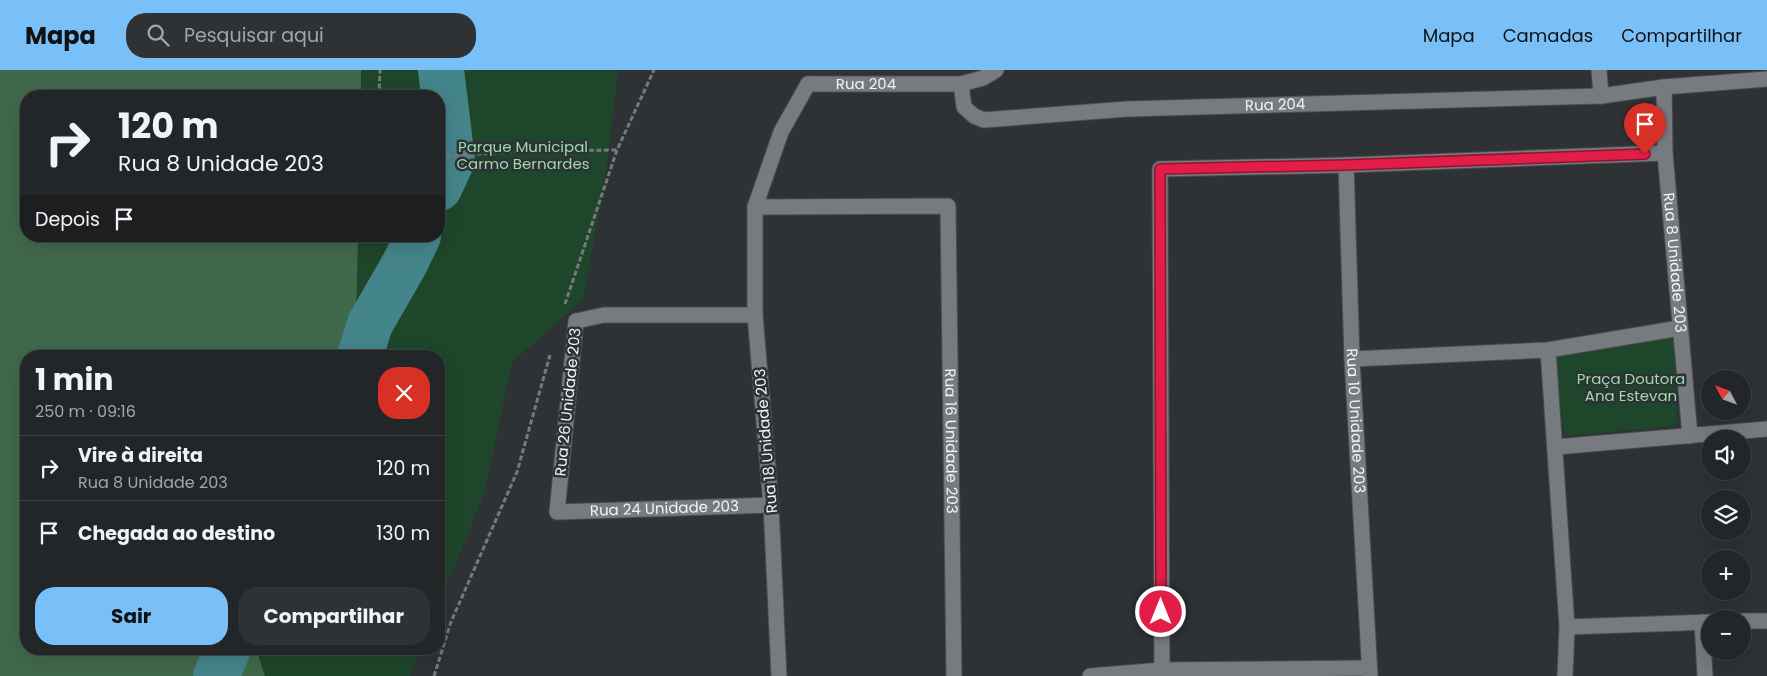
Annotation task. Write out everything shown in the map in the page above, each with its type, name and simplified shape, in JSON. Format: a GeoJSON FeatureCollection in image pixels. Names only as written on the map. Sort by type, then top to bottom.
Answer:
{"type":"FeatureCollection","features":[{"type":"Feature","properties":{"kind":"street"},"geometry":{"type":"LineString","coordinates":[[1599,70],[1601,96]]}},
{"type":"Feature","properties":{"kind":"street"},"geometry":{"type":"LineString","coordinates":[[961,84],[983,78],[996,71]]}},
{"type":"Feature","properties":{"kind":"street","name":"Rua 204"},"geometry":{"type":"LineString","coordinates":[[808,77],[961,84],[964,107],[974,116],[984,120],[1127,110],[1601,96],[1664,87],[1767,79]]}},
{"type":"Feature","properties":{"kind":"street","name":"Rua 18 Unidade 203"},"geometry":{"type":"LineString","coordinates":[[779,676],[771,505],[755,315],[755,207],[781,132],[808,77]]}},
{"type":"Feature","properties":{"kind":"street","name":"Rua 8 Unidade 203"},"geometry":{"type":"LineString","coordinates":[[1352,359],[1548,350],[1680,328],[1665,153],[1664,87]]}},
{"type":"Feature","properties":{"kind":"street"},"geometry":{"type":"LineString","coordinates":[[1162,673],[1160,169],[1346,165],[1665,153]]}},
{"type":"Feature","properties":{"kind":"street","name":"Rua 10 Unidade 203"},"geometry":{"type":"LineString","coordinates":[[1346,165],[1352,359],[1369,672]]}},
{"type":"Feature","properties":{"kind":"street","name":"Rua 16 Unidade 203"},"geometry":{"type":"LineString","coordinates":[[755,207],[948,206],[954,676]]}},
{"type":"Feature","properties":{"kind":"street","name":"Rua 26 Unidade 203"},"geometry":{"type":"LineString","coordinates":[[557,512],[576,321],[604,315],[755,315]]}},
{"type":"Feature","properties":{"kind":"street"},"geometry":{"type":"LineString","coordinates":[[1680,328],[1690,436]]}},
{"type":"Feature","properties":{"kind":"street"},"geometry":{"type":"LineString","coordinates":[[1548,350],[1567,627],[1565,676]]}},
{"type":"Feature","properties":{"kind":"street"},"geometry":{"type":"LineString","coordinates":[[1555,448],[1767,429]]}},
{"type":"Feature","properties":{"kind":"street","name":"Rua 24 Unidade 203"},"geometry":{"type":"LineString","coordinates":[[557,512],[771,505]]}},
{"type":"Feature","properties":{"kind":"street"},"geometry":{"type":"LineString","coordinates":[[1751,621],[1767,621]]}},
{"type":"Feature","properties":{"kind":"street"},"geometry":{"type":"LineString","coordinates":[[1567,627],[1701,622]]}},
{"type":"Feature","properties":{"kind":"street"},"geometry":{"type":"LineString","coordinates":[[1705,660],[1705,676]]}},
{"type":"Feature","properties":{"kind":"street"},"geometry":{"type":"LineString","coordinates":[[1090,676],[1162,673],[1369,672]]}},
{"type":"Feature","properties":{"kind":"path"},"geometry":{"type":"LineString","coordinates":[[379,90],[380,70]]}},
{"type":"Feature","properties":{"kind":"path"},"geometry":{"type":"LineString","coordinates":[[564,308],[617,150],[654,70]]}},
{"type":"Feature","properties":{"kind":"path"},"geometry":{"type":"LineString","coordinates":[[445,156],[538,150],[617,150]]}},
{"type":"Feature","properties":{"kind":"path"},"geometry":{"type":"LineString","coordinates":[[445,641],[451,622],[517,472],[551,353]]}},
{"type":"Feature","properties":{"kind":"path"},"geometry":{"type":"LineString","coordinates":[[434,676],[441,655]]}},
{"type":"Feature","properties":{"kind":"green space","name":"Parque Municipal Carmo Bernardes"},"geometry":{"type":"Polygon","coordinates":[[[0,70],[618,70],[607,166],[583,300],[512,362],[485,491],[445,590],[445,350],[20,350],[20,655],[419,655],[410,676],[0,676],[0,70]]]}},
{"type":"Feature","properties":{"kind":"green space"},"geometry":{"type":"Polygon","coordinates":[[[0,70],[361,70],[361,90],[20,90],[20,242],[358,242],[355,350],[20,350],[20,655],[258,655],[265,676],[0,676],[0,70]]]}},
{"type":"Feature","properties":{"kind":"green space","name":"Praça Doutora Ana Estevan"},"geometry":{"type":"Polygon","coordinates":[[[1674,337],[1677,426],[1565,436],[1552,357],[1674,337]]]}},
{"type":"Feature","properties":{"kind":"waterway"},"geometry":{"type":"LineString","coordinates":[[441,70],[443,90]]}},
{"type":"Feature","properties":{"kind":"waterway"},"geometry":{"type":"LineString","coordinates":[[445,103],[452,160],[445,175]]}},
{"type":"Feature","properties":{"kind":"waterway"},"geometry":{"type":"LineString","coordinates":[[452,160],[456,130]]}},
{"type":"Feature","properties":{"kind":"waterway"},"geometry":{"type":"LineString","coordinates":[[362,350],[370,324],[415,242]]}},
{"type":"Feature","properties":{"kind":"waterway"},"geometry":{"type":"LineString","coordinates":[[216,676],[225,655]]}},
{"type":"Feature","properties":{"kind":"route"},"geometry":{"type":"LineString","coordinates":[[1161,612],[1160,169],[1346,165],[1645,154]]}}]}
